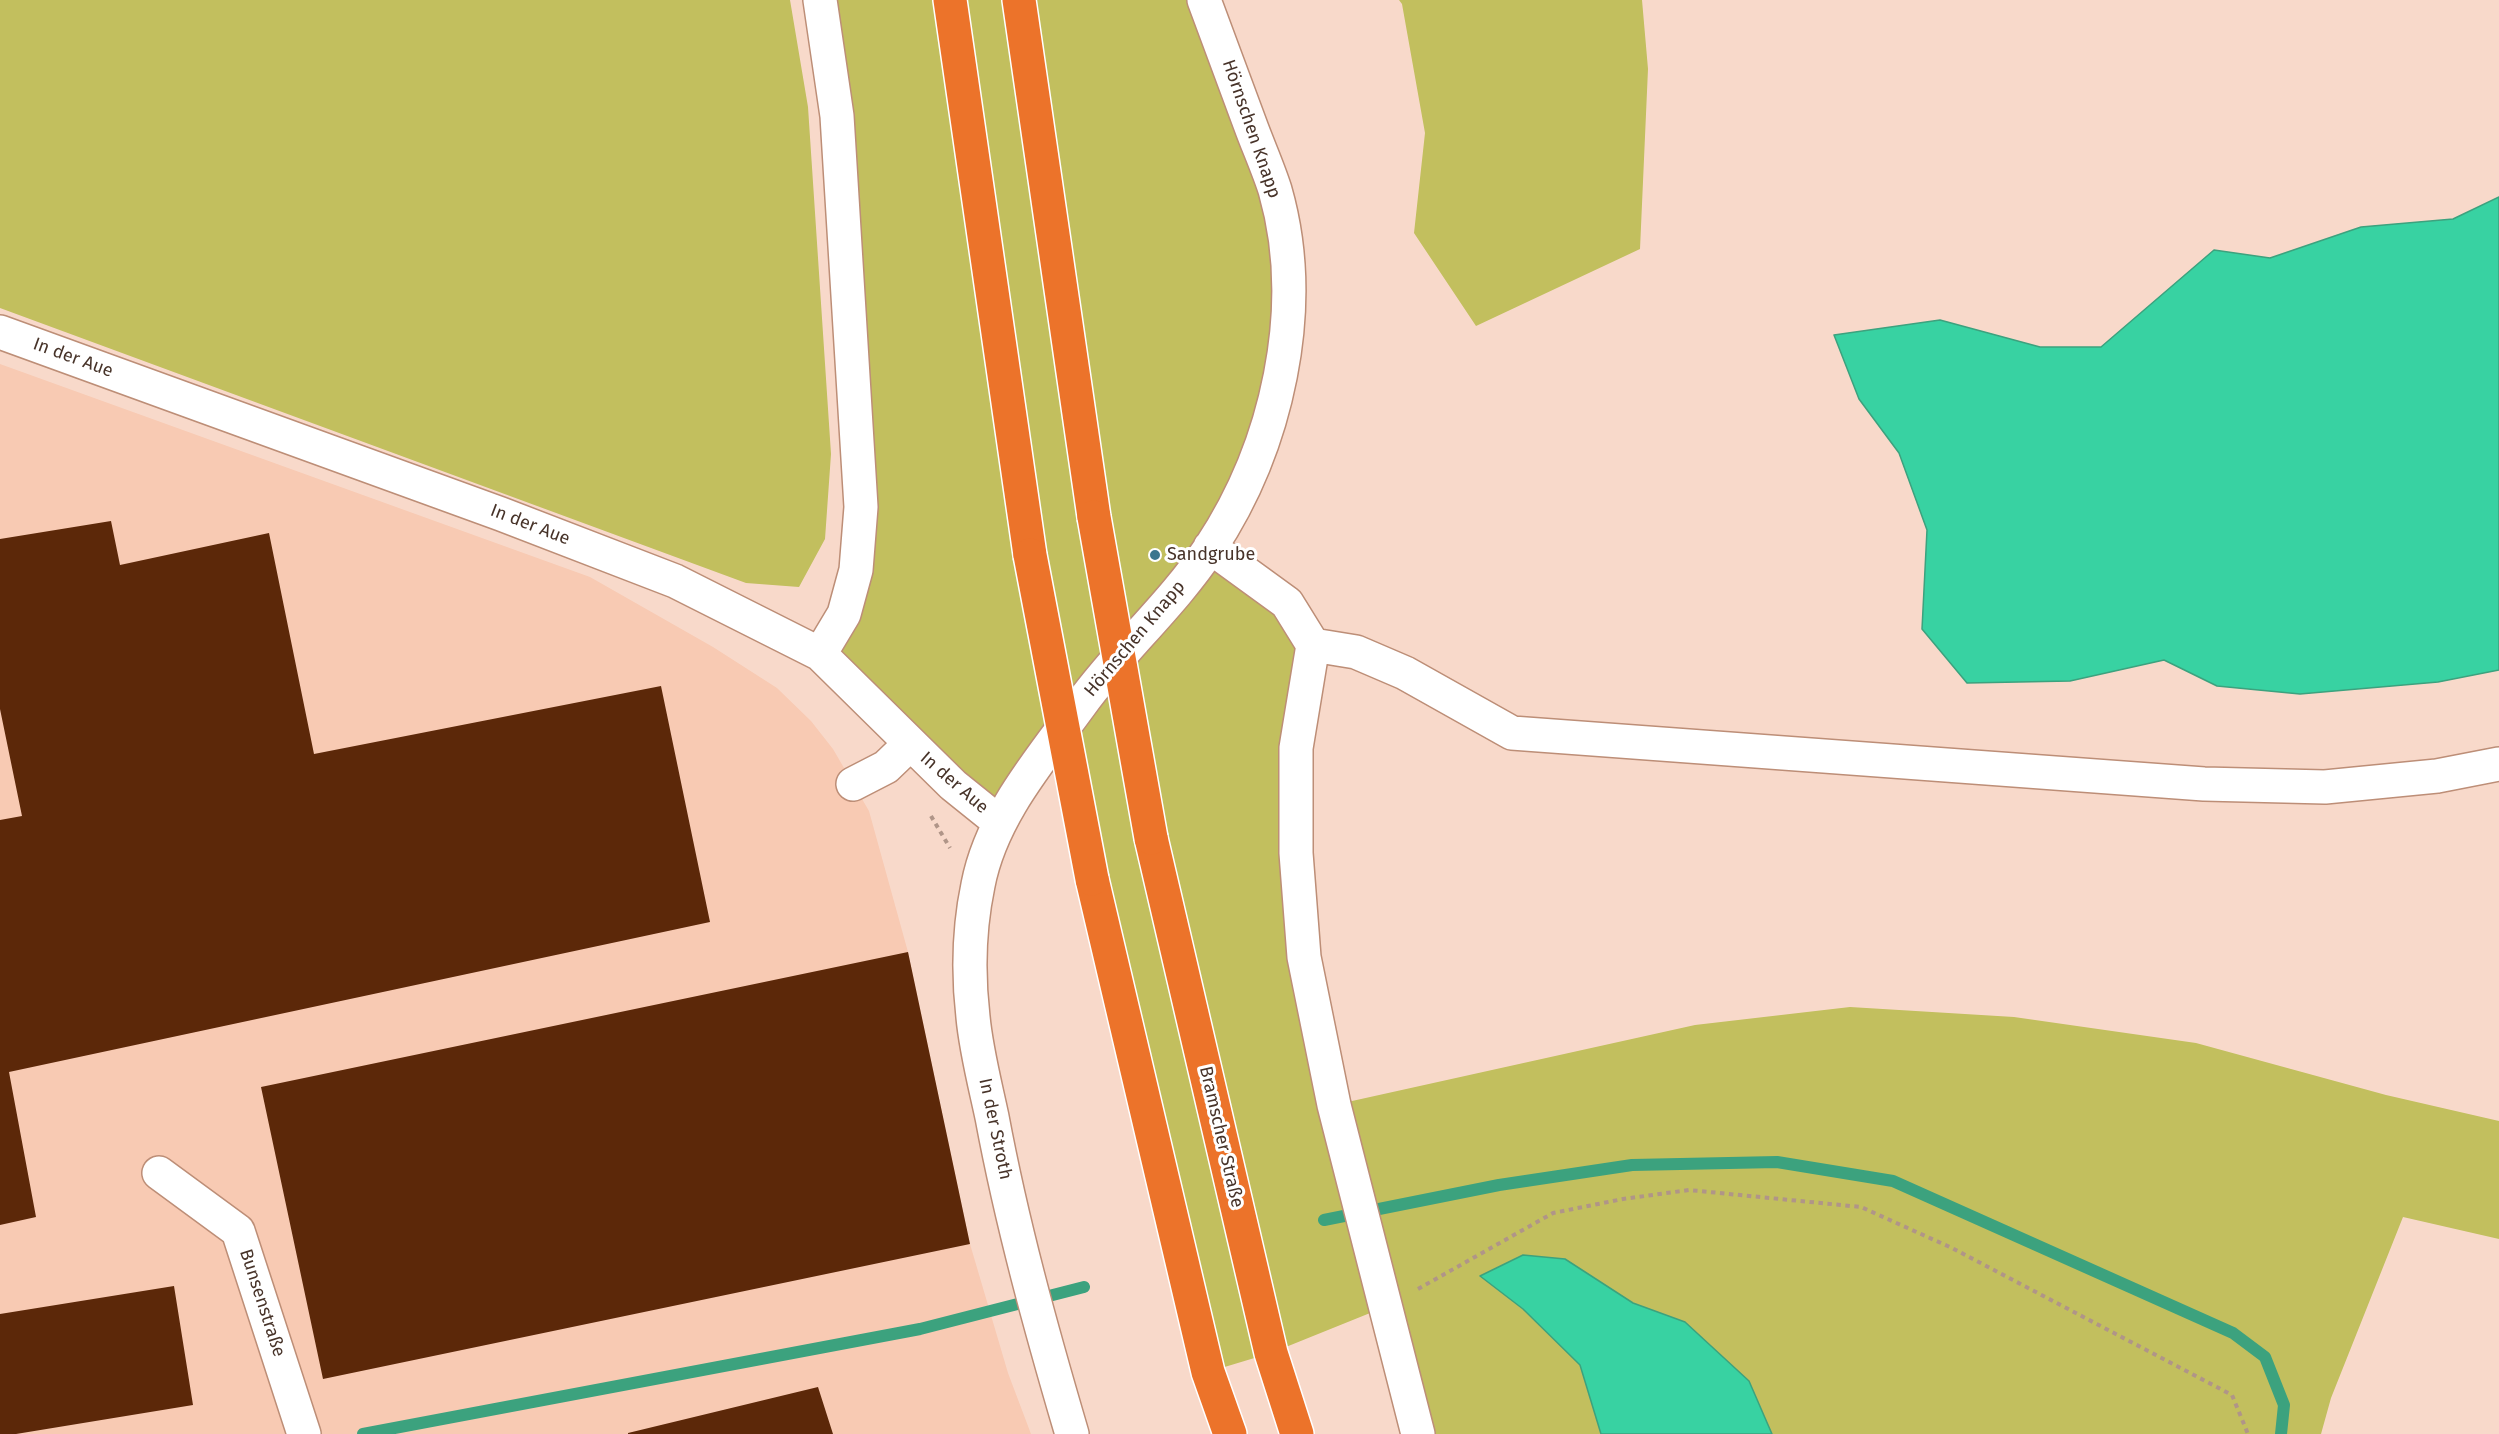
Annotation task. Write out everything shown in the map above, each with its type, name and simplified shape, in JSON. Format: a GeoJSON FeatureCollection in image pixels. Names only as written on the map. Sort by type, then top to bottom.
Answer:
{"type":"FeatureCollection","features":[{"type":"Feature","properties":{"kind":"highway"},"geometry":{"type":"LineString","coordinates":[[950,0],[1030,555],[1092,879],[1208,1372],[1230,1434]]}},
{"type":"Feature","properties":{"kind":"highway","name":"Bramscher Straße"},"geometry":{"type":"LineString","coordinates":[[1019,0],[1094,517],[1151,838],[1271,1353],[1297,1434]]}},
{"type":"Feature","properties":{"kind":"street"},"geometry":{"type":"LineString","coordinates":[[820,0],[837,116],[861,507],[856,570],[844,614],[820,654]]}},
{"type":"Feature","properties":{"kind":"street","name":"Hörnschen Knapp"},"geometry":{"type":"LineString","coordinates":[[999,822],[1031,772],[1100,677],[1187,578],[1210,547],[1258,457],[1278,386],[1287,326],[1288,258],[1275,191],[1204,0]]}},
{"type":"Feature","properties":{"kind":"street","name":"In der Aue"},"geometry":{"type":"LineString","coordinates":[[0,332],[501,514],[675,581],[820,654],[953,785],[999,822]]}},
{"type":"Feature","properties":{"kind":"street"},"geometry":{"type":"LineString","coordinates":[[1210,547],[1287,603],[1313,645],[1296,748],[1296,854],[1304,957],[1334,1105],[1418,1434]]}},
{"type":"Feature","properties":{"kind":"street"},"geometry":{"type":"LineString","coordinates":[[1313,645],[1356,652],[1405,673],[1512,733],[2204,784],[2325,787],[2437,776],[2499,764]]}},
{"type":"Feature","properties":{"kind":"street"},"geometry":{"type":"LineString","coordinates":[[853,784],[886,767],[910,744]]}},
{"type":"Feature","properties":{"kind":"street","name":"In der Stroth"},"geometry":{"type":"LineString","coordinates":[[999,822],[976,893],[970,948],[973,1018],[1000,1157],[1034,1299],[1072,1434]]}},
{"type":"Feature","properties":{"kind":"street","name":"Bunsenstraße"},"geometry":{"type":"LineString","coordinates":[[159,1173],[238,1231],[302,1428]]}},
{"type":"Feature","properties":{"kind":"path"},"geometry":{"type":"LineString","coordinates":[[1386,1307],[1553,1213],[1576,1208],[1689,1190],[1862,1207],[1952,1248],[2232,1395],[2248,1434]]}},
{"type":"Feature","properties":{"kind":"shaded area"},"geometry":{"type":"Polygon","coordinates":[[[0,0],[790,0],[808,107],[831,454],[825,539],[799,587],[746,583],[0,308],[0,0]]]}},
{"type":"Feature","properties":{"kind":"shaded area"},"geometry":{"type":"Polygon","coordinates":[[[820,0],[1204,0],[1275,191],[1287,326],[1210,547],[1313,645],[1296,748],[1334,1105],[1695,1025],[1850,1007],[2014,1017],[2196,1043],[2386,1095],[2499,1121],[2499,1239],[2403,1217],[2331,1398],[2321,1434],[1418,1434],[1385,1307],[1271,1353],[1208,1372],[1063,730],[999,822],[820,654],[856,570],[820,0]]]}},
{"type":"Feature","properties":{"kind":"shaded area"},"geometry":{"type":"Polygon","coordinates":[[[1399,0],[1642,0],[1648,69],[1640,249],[1476,326],[1414,233],[1425,133],[1402,4],[1399,0]]]}},
{"type":"Feature","properties":{"kind":"shaded area"},"geometry":{"type":"Polygon","coordinates":[[[2499,197],[2499,670],[2438,682],[2300,694],[2217,686],[2164,660],[2070,681],[1967,683],[1922,629],[1927,530],[1899,453],[1859,399],[1834,335],[1940,320],[2040,347],[2101,347],[2214,250],[2270,258],[2361,227],[2453,219],[2499,197]]]}},
{"type":"Feature","properties":{"kind":"shaded area"},"geometry":{"type":"Polygon","coordinates":[[[0,364],[590,577],[713,647],[777,688],[811,721],[833,749],[869,811],[908,952],[970,1244],[1008,1373],[1031,1434],[0,1434],[0,364]]]}},
{"type":"Feature","properties":{"kind":"shaded area"},"geometry":{"type":"Polygon","coordinates":[[[1523,1255],[1565,1259],[1633,1303],[1685,1322],[1749,1381],[1772,1434],[1601,1434],[1580,1365],[1523,1309],[1480,1276],[1523,1255]]]}},
{"type":"Feature","properties":{"kind":"building"},"geometry":{"type":"Polygon","coordinates":[[[111,521],[120,565],[269,533],[314,754],[661,686],[710,922],[9,1072],[36,1217],[0,1225],[0,820],[22,816],[0,709],[0,539],[111,521]]]}},
{"type":"Feature","properties":{"kind":"building"},"geometry":{"type":"Polygon","coordinates":[[[908,952],[970,1244],[323,1379],[261,1087],[908,952]]]}},
{"type":"Feature","properties":{"kind":"building"},"geometry":{"type":"Polygon","coordinates":[[[174,1286],[193,1405],[16,1434],[0,1434],[0,1314],[174,1286]]]}},
{"type":"Feature","properties":{"kind":"building"},"geometry":{"type":"Polygon","coordinates":[[[818,1387],[833,1434],[628,1434],[628,1433],[818,1387]]]}},
{"type":"Feature","properties":{"kind":"waterway"},"geometry":{"type":"LineString","coordinates":[[1324,1220],[1499,1185],[1632,1165],[1777,1162],[1893,1181],[2233,1333],[2265,1357],[2284,1405],[2281,1434]]}},
{"type":"Feature","properties":{"kind":"waterway"},"geometry":{"type":"LineString","coordinates":[[363,1434],[920,1329],[1084,1287]]}},
{"type":"Feature","properties":{"kind":"place","name":"Sandgrube"},"geometry":{"type":"Point","coordinates":[1155,555]}}]}
